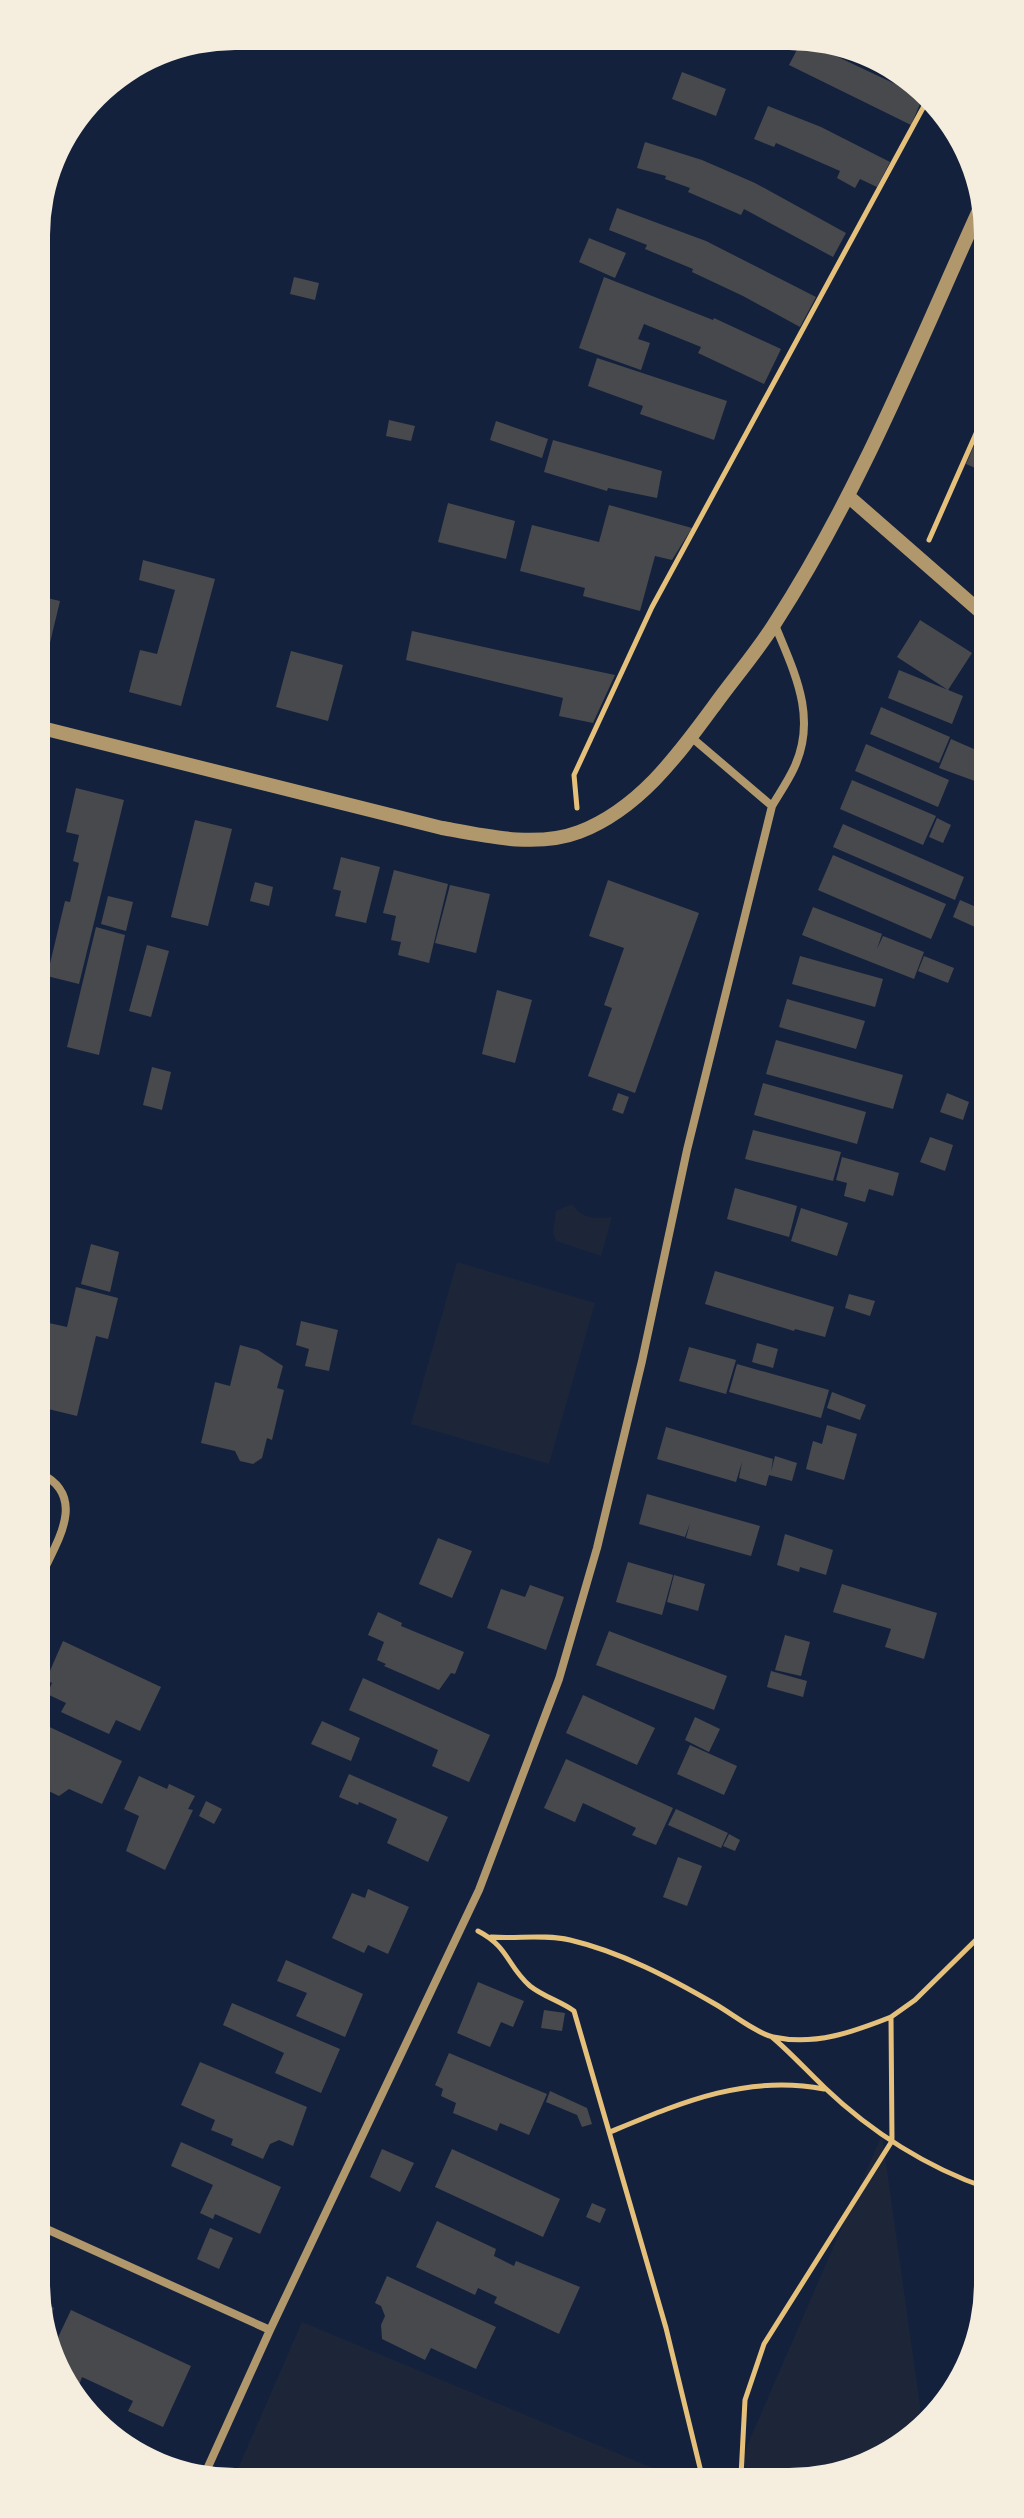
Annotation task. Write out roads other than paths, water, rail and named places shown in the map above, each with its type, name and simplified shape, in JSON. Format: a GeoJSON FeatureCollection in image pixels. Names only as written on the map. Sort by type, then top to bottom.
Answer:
{"type":"FeatureCollection","features":[{"type":"Feature","properties":{"kind":"street"},"geometry":{"type":"LineString","coordinates":[[50,730],[442,828],[499,838],[542,838],[577,833],[614,815],[648,788],[691,737],[775,624],[848,496],[973,223]]}},
{"type":"Feature","properties":{"kind":"street"},"geometry":{"type":"LineString","coordinates":[[848,496],[974,606]]}},
{"type":"Feature","properties":{"kind":"street"},"geometry":{"type":"LineString","coordinates":[[209,2466],[479,1890],[559,1679],[597,1548],[642,1361],[687,1150],[772,806],[795,767],[803,737],[804,702],[775,624]]}},
{"type":"Feature","properties":{"kind":"street"},"geometry":{"type":"LineString","coordinates":[[691,737],[772,806]]}},
{"type":"Feature","properties":{"kind":"street"},"geometry":{"type":"LineString","coordinates":[[50,1480],[57,1485],[65,1500],[67,1515],[50,1555]]}},
{"type":"Feature","properties":{"kind":"street"},"geometry":{"type":"LineString","coordinates":[[50,2231],[270,2330]]}}]}
